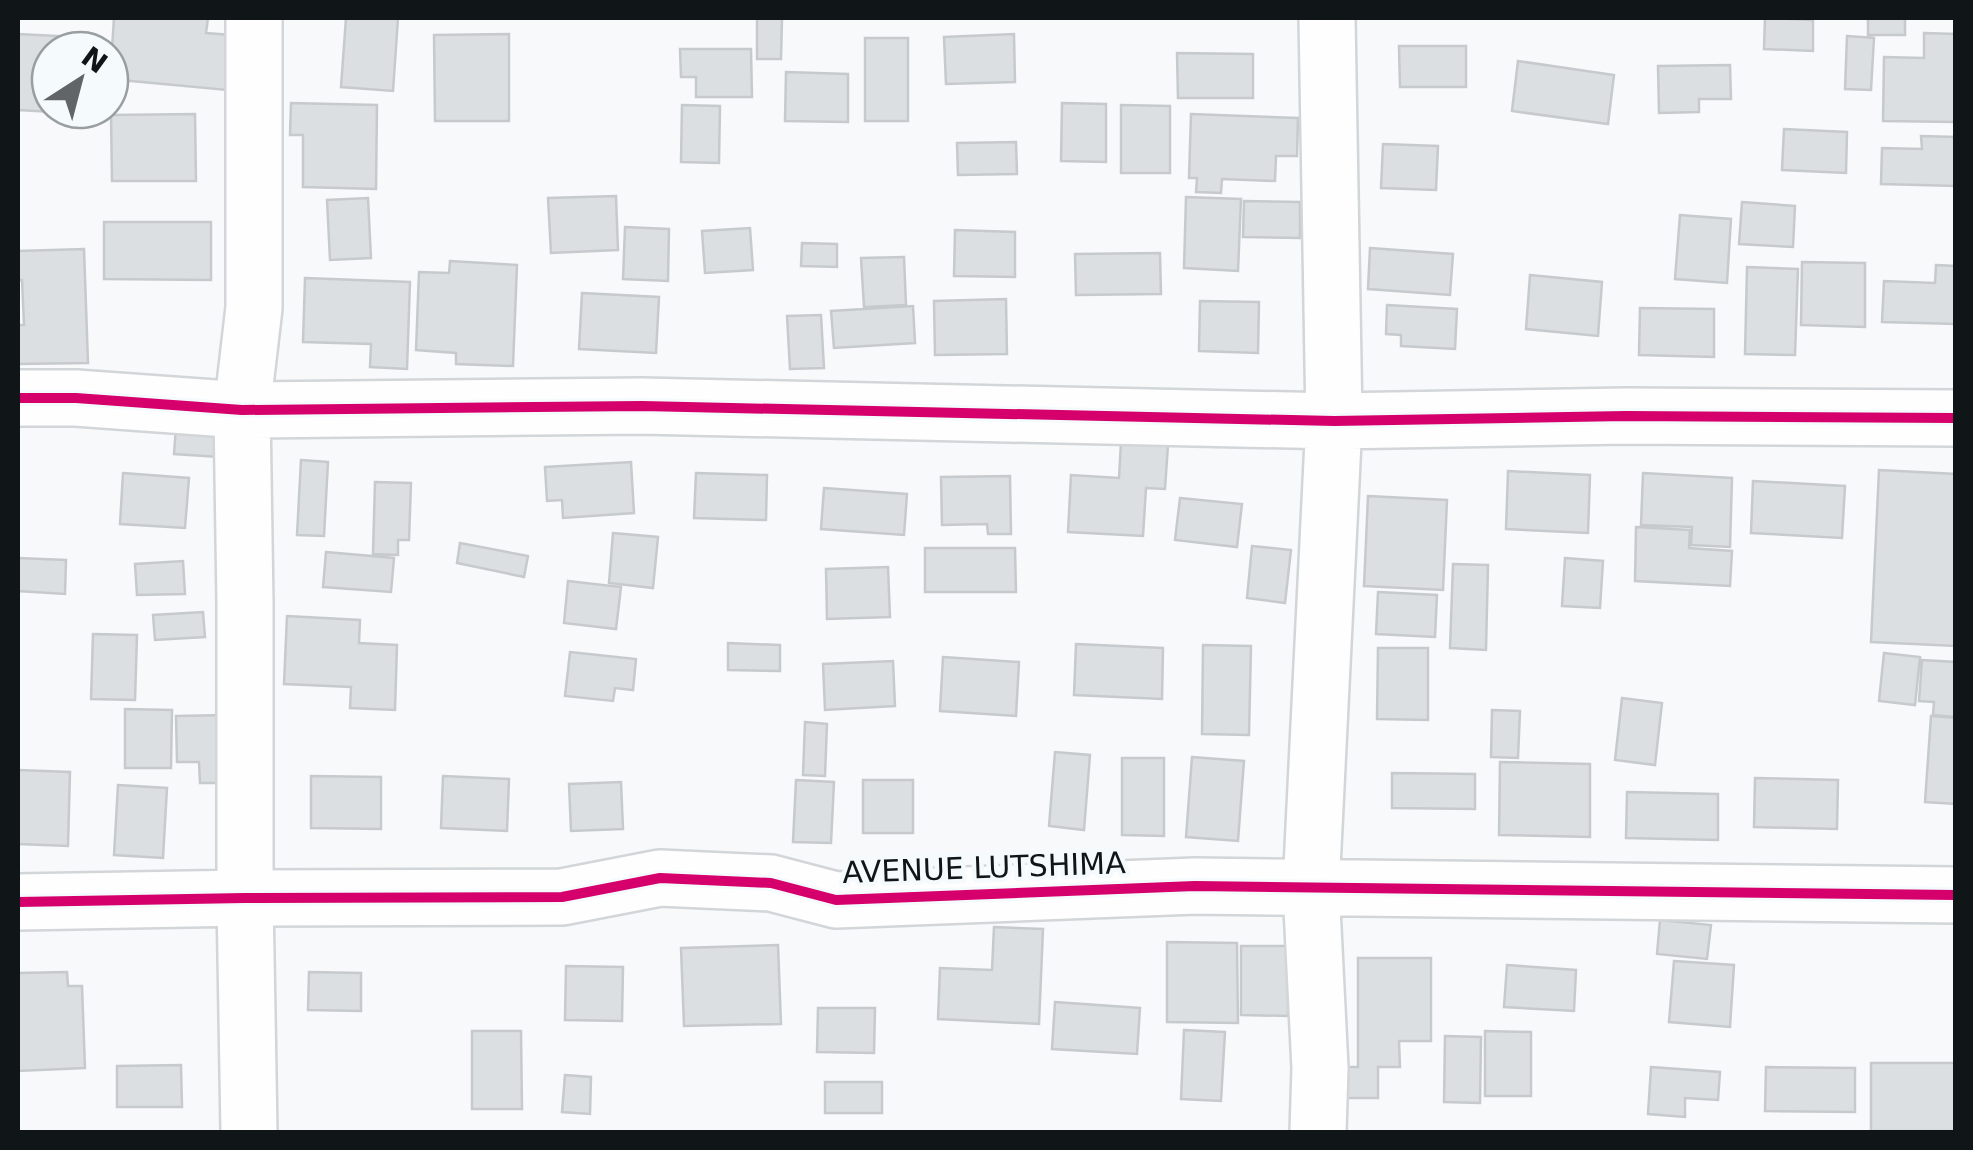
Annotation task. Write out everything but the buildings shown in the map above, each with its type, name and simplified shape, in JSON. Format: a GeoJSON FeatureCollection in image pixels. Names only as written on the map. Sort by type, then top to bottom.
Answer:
{"type":"FeatureCollection","features":[{"type":"Feature","properties":{"kind":"street"},"geometry":{"type":"LineString","coordinates":[[249,1132],[242,410],[254,308],[254,18]]}},
{"type":"Feature","properties":{"kind":"street"},"geometry":{"type":"LineString","coordinates":[[1318,1132],[1320,1068],[1311,888],[1334,421],[1327,18]]}},
{"type":"Feature","properties":{"kind":"street"},"geometry":{"type":"LineString","coordinates":[[18,398],[76,398],[242,410],[642,406],[1334,421],[1626,416],[1956,418]]}},
{"type":"Feature","properties":{"kind":"street","name":"AVENUE LUTSHIMA"},"geometry":{"type":"LineString","coordinates":[[18,902],[562,897],[660,878],[771,882],[836,900],[1194,886],[1956,896]]}},
{"type":"Feature","properties":{"kind":"cycle path"},"geometry":{"type":"LineString","coordinates":[[18,398],[76,398],[242,410],[642,406],[1334,421],[1626,416],[1956,418]]}},
{"type":"Feature","properties":{"kind":"cycle path"},"geometry":{"type":"LineString","coordinates":[[18,902],[562,897],[660,878],[771,883],[836,900],[1195,886],[1956,895]]}}]}
